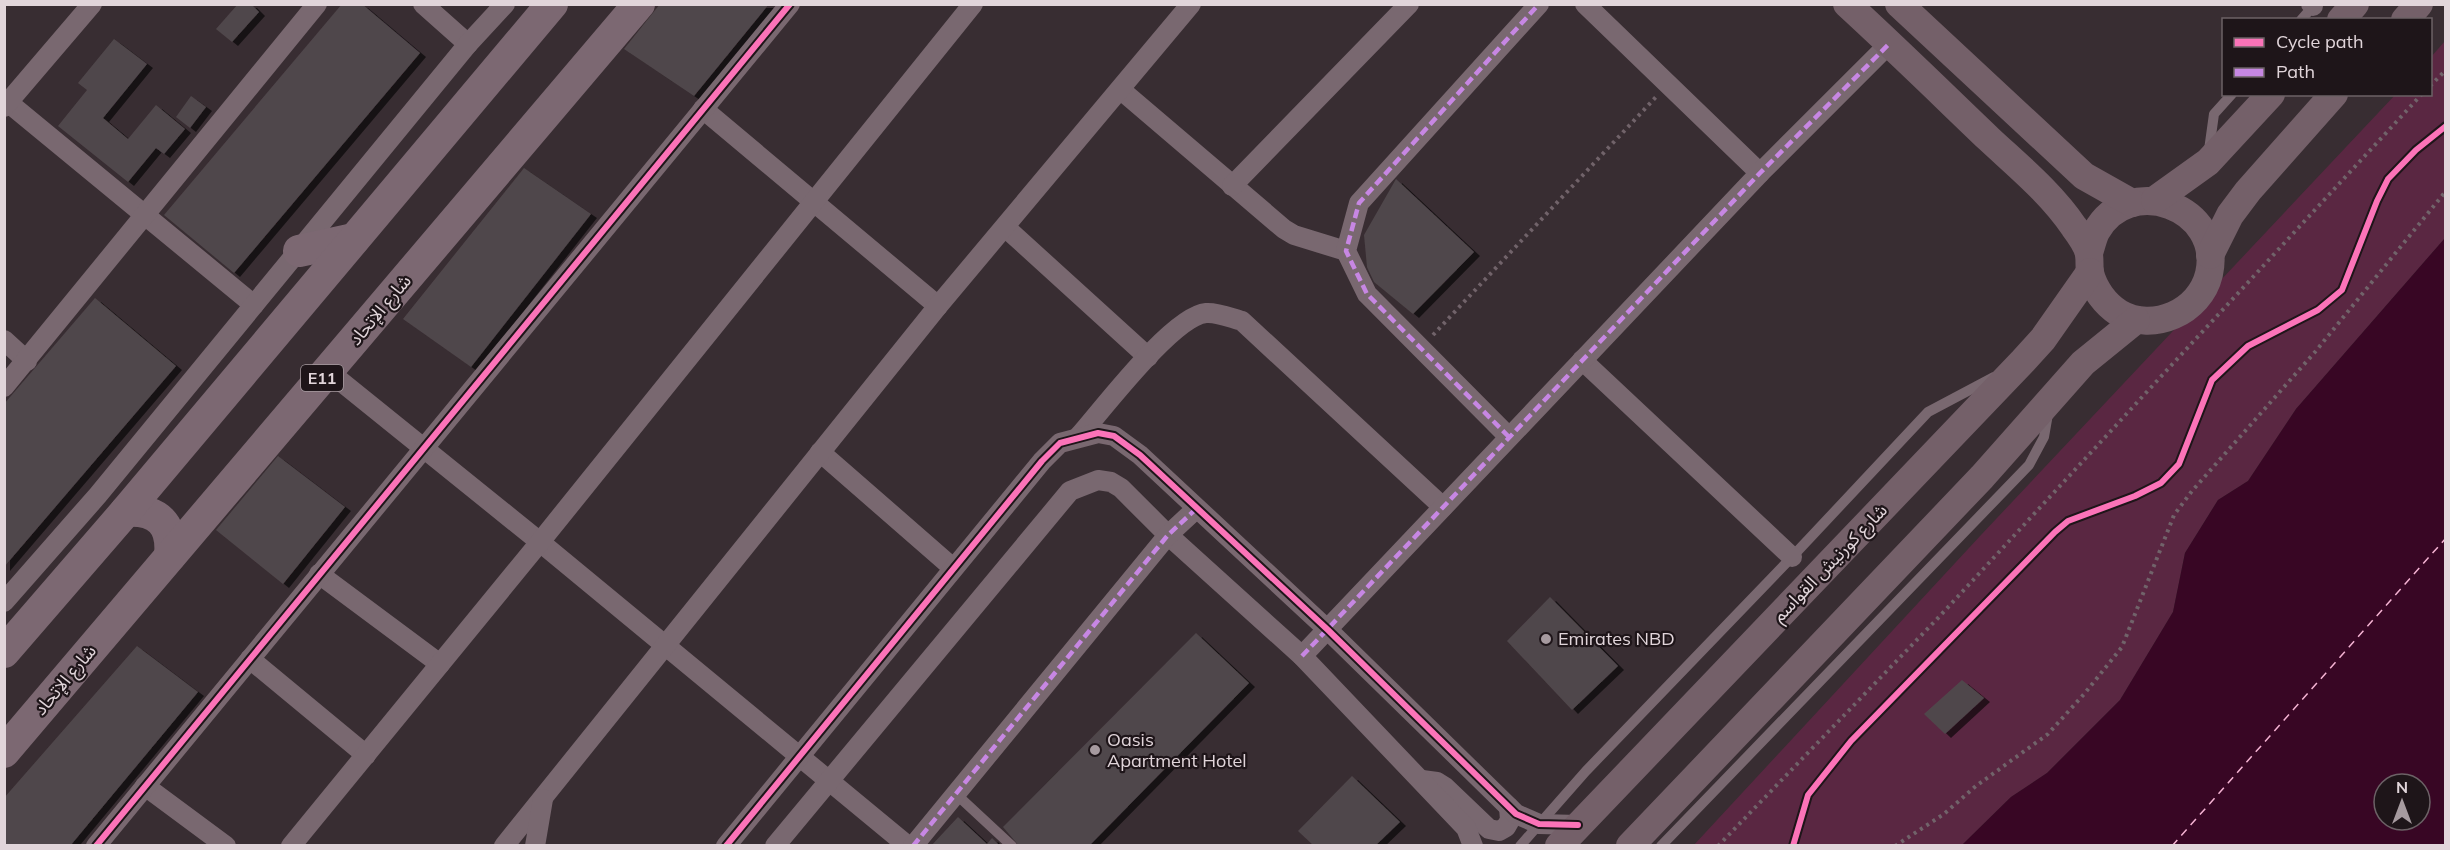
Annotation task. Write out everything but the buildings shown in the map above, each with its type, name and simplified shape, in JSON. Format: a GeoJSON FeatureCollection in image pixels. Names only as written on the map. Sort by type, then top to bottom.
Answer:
{"type":"FeatureCollection","features":[{"type":"Feature","properties":{"kind":"main road"},"geometry":{"type":"LineString","coordinates":[[4,652],[126,511],[552,4]]}},
{"type":"Feature","properties":{"kind":"main road","name":"شارع الإتحاد"},"geometry":{"type":"LineString","coordinates":[[4,752],[639,4]]}},
{"type":"Feature","properties":{"kind":"main road"},"geometry":{"type":"LineString","coordinates":[[1847,4],[2061,207],[2090,263],[2096,289],[2106,303],[2136,320],[2155,321],[2174,316],[2190,306],[2202,291],[2209,274],[2210,255],[2205,235],[2193,218],[2175,206],[2144,201],[2084,176],[1912,8]]}},
{"type":"Feature","properties":{"kind":"main road"},"geometry":{"type":"LineString","coordinates":[[2343,18],[2355,4]]}},
{"type":"Feature","properties":{"kind":"main road"},"geometry":{"type":"LineString","coordinates":[[2407,18],[2419,4]]}},
{"type":"Feature","properties":{"kind":"main road"},"geometry":{"type":"LineString","coordinates":[[2090,263],[2096,231],[2111,213],[2144,201],[2208,162],[2269,96]]}},
{"type":"Feature","properties":{"kind":"main road"},"geometry":{"type":"LineString","coordinates":[[2210,255],[2230,215],[2248,191],[2332,96]]}},
{"type":"Feature","properties":{"kind":"main road"},"geometry":{"type":"LineString","coordinates":[[298,251],[354,239]]}},
{"type":"Feature","properties":{"kind":"main road","name":"شارع كورنيش القواسم"},"geometry":{"type":"LineString","coordinates":[[1558,846],[2023,361],[2043,339],[2090,263]]}},
{"type":"Feature","properties":{"kind":"main road"},"geometry":{"type":"LineString","coordinates":[[1630,846],[1982,477],[2083,363],[2136,320]]}},
{"type":"Feature","properties":{"kind":"main road"},"geometry":{"type":"LineString","coordinates":[[126,511],[142,510],[156,515],[166,526],[171,541],[170,556]]}},
{"type":"Feature","properties":{"kind":"street"},"geometry":{"type":"LineString","coordinates":[[92,4],[6,103],[146,214],[254,305]]}},
{"type":"Feature","properties":{"kind":"street"},"geometry":{"type":"LineString","coordinates":[[4,387],[317,4]]}},
{"type":"Feature","properties":{"kind":"street"},"geometry":{"type":"LineString","coordinates":[[423,4],[468,44]]}},
{"type":"Feature","properties":{"kind":"street"},"geometry":{"type":"LineString","coordinates":[[4,602],[98,495],[468,44],[505,4]]}},
{"type":"Feature","properties":{"kind":"street"},"geometry":{"type":"LineString","coordinates":[[96,846],[790,4]]}},
{"type":"Feature","properties":{"kind":"street"},"geometry":{"type":"LineString","coordinates":[[291,846],[540,542],[974,4]]}},
{"type":"Feature","properties":{"kind":"street"},"geometry":{"type":"LineString","coordinates":[[504,846],[938,306],[1191,4]]}},
{"type":"Feature","properties":{"kind":"street"},"geometry":{"type":"LineString","coordinates":[[1232,186],[1409,4]]}},
{"type":"Feature","properties":{"kind":"street"},"geometry":{"type":"LineString","coordinates":[[1509,437],[1367,294],[1346,251],[1359,203],[1539,4]]}},
{"type":"Feature","properties":{"kind":"street"},"geometry":{"type":"LineString","coordinates":[[1585,4],[1760,173]]}},
{"type":"Feature","properties":{"kind":"street"},"geometry":{"type":"LineString","coordinates":[[1302,656],[1760,173],[1890,44]]}},
{"type":"Feature","properties":{"kind":"street"},"geometry":{"type":"LineString","coordinates":[[1121,90],[1284,229],[1294,236],[1346,251]]}},
{"type":"Feature","properties":{"kind":"street"},"geometry":{"type":"LineString","coordinates":[[703,109],[938,306]]}},
{"type":"Feature","properties":{"kind":"street"},"geometry":{"type":"LineString","coordinates":[[1005,227],[1148,357]]}},
{"type":"Feature","properties":{"kind":"street"},"geometry":{"type":"LineString","coordinates":[[1079,436],[1148,357],[1187,319],[1207,313],[1242,321],[1443,507]]}},
{"type":"Feature","properties":{"kind":"street"},"geometry":{"type":"LineString","coordinates":[[4,340],[27,361]]}},
{"type":"Feature","properties":{"kind":"street"},"geometry":{"type":"LineString","coordinates":[[1582,360],[1792,557]]}},
{"type":"Feature","properties":{"kind":"street"},"geometry":{"type":"LineString","coordinates":[[328,371],[831,780],[908,846]]}},
{"type":"Feature","properties":{"kind":"street"},"geometry":{"type":"LineString","coordinates":[[726,846],[1042,461],[1060,443],[1079,436],[1098,433],[1114,436],[1140,455],[1328,630],[1516,814],[1539,824],[1578,825]]}},
{"type":"Feature","properties":{"kind":"street"},"geometry":{"type":"LineString","coordinates":[[820,452],[953,568]]}},
{"type":"Feature","properties":{"kind":"street"},"geometry":{"type":"LineString","coordinates":[[775,846],[1070,491],[1098,480],[1111,482],[1121,488],[1168,535],[1302,656],[1466,828],[1473,846]]}},
{"type":"Feature","properties":{"kind":"street"},"geometry":{"type":"LineString","coordinates":[[913,846],[1168,535],[1196,508]]}},
{"type":"Feature","properties":{"kind":"street"},"geometry":{"type":"LineString","coordinates":[[320,574],[440,664]]}},
{"type":"Feature","properties":{"kind":"street"},"geometry":{"type":"LineString","coordinates":[[250,659],[366,755]]}},
{"type":"Feature","properties":{"kind":"street"},"geometry":{"type":"LineString","coordinates":[[1420,780],[1437,782],[1445,787],[1489,829],[1494,831],[1506,827],[1510,820],[1509,807]]}},
{"type":"Feature","properties":{"kind":"street"},"geometry":{"type":"LineString","coordinates":[[145,786],[226,846]]}},
{"type":"Feature","properties":{"kind":"street"},"geometry":{"type":"LineString","coordinates":[[535,846],[544,796]]}},
{"type":"Feature","properties":{"kind":"lane"},"geometry":{"type":"LineString","coordinates":[[2208,162],[2214,114],[2230,96]]}},
{"type":"Feature","properties":{"kind":"lane"},"geometry":{"type":"LineString","coordinates":[[1520,846],[1586,771],[1928,412],[2023,361]]}},
{"type":"Feature","properties":{"kind":"lane"},"geometry":{"type":"LineString","coordinates":[[1661,846],[2029,465],[2044,437],[2050,401]]}},
{"type":"Feature","properties":{"kind":"lane"},"geometry":{"type":"LineString","coordinates":[[956,794],[1012,846]]}},
{"type":"Feature","properties":{"kind":"path"},"geometry":{"type":"LineString","coordinates":[[2432,84],[2445,70]]}},
{"type":"Feature","properties":{"kind":"path"},"geometry":{"type":"LineString","coordinates":[[1420,348],[1668,84]]}},
{"type":"Feature","properties":{"kind":"path"},"geometry":{"type":"LineString","coordinates":[[1718,846],[1938,618],[2420,96]]}},
{"type":"Feature","properties":{"kind":"path"},"geometry":{"type":"LineString","coordinates":[[1896,846],[1944,814],[1976,786],[2048,734],[2085,693],[2122,647],[2174,515],[2315,352],[2445,191]]}},
{"type":"Feature","properties":{"kind":"shaded area"},"geometry":{"type":"Polygon","coordinates":[[[2445,41],[2445,238],[2296,409],[2248,481],[2218,500],[2185,553],[2173,612],[2120,700],[2047,773],[2011,797],[1962,845],[1693,846],[1981,535],[2394,96],[2432,96],[2432,56],[2445,41]]]}},
{"type":"Feature","properties":{"kind":"shaded area"},"geometry":{"type":"Polygon","coordinates":[[[2445,238],[2445,845],[1962,845],[2011,797],[2047,773],[2120,700],[2173,612],[2185,553],[2218,500],[2248,481],[2296,409],[2445,238]]]}},
{"type":"Feature","properties":{"kind":"ferry route"},"geometry":{"type":"LineString","coordinates":[[2172,846],[2446,538]]}},
{"type":"Feature","properties":{"kind":"marked path"},"geometry":{"type":"LineString","coordinates":[[1509,437],[1367,294],[1346,251],[1359,203],[1539,4]]}},
{"type":"Feature","properties":{"kind":"marked path"},"geometry":{"type":"LineString","coordinates":[[1302,656],[1760,173],[1890,43]]}},
{"type":"Feature","properties":{"kind":"marked path"},"geometry":{"type":"LineString","coordinates":[[913,846],[1168,535],[1196,509]]}},
{"type":"Feature","properties":{"kind":"cycle path"},"geometry":{"type":"LineString","coordinates":[[96,846],[790,4]]}},
{"type":"Feature","properties":{"kind":"cycle path"},"geometry":{"type":"LineString","coordinates":[[1793,846],[1808,795],[1851,741],[2055,532],[2068,521],[2135,496],[2161,483],[2179,464],[2212,380],[2248,346],[2318,310],[2342,290],[2388,179],[2416,150],[2446,126]]}},
{"type":"Feature","properties":{"kind":"cycle path"},"geometry":{"type":"LineString","coordinates":[[726,846],[1042,461],[1060,443],[1098,433],[1114,436],[1140,455],[1328,630],[1516,814],[1539,824],[1578,825]]}},
{"type":"Feature","properties":{"kind":"place","name":"Emirates NBD"},"geometry":{"type":"Point","coordinates":[1546,639]}},
{"type":"Feature","properties":{"kind":"place","name":"Oasis Apartment Hotel"},"geometry":{"type":"Point","coordinates":[1095,750]}}]}
